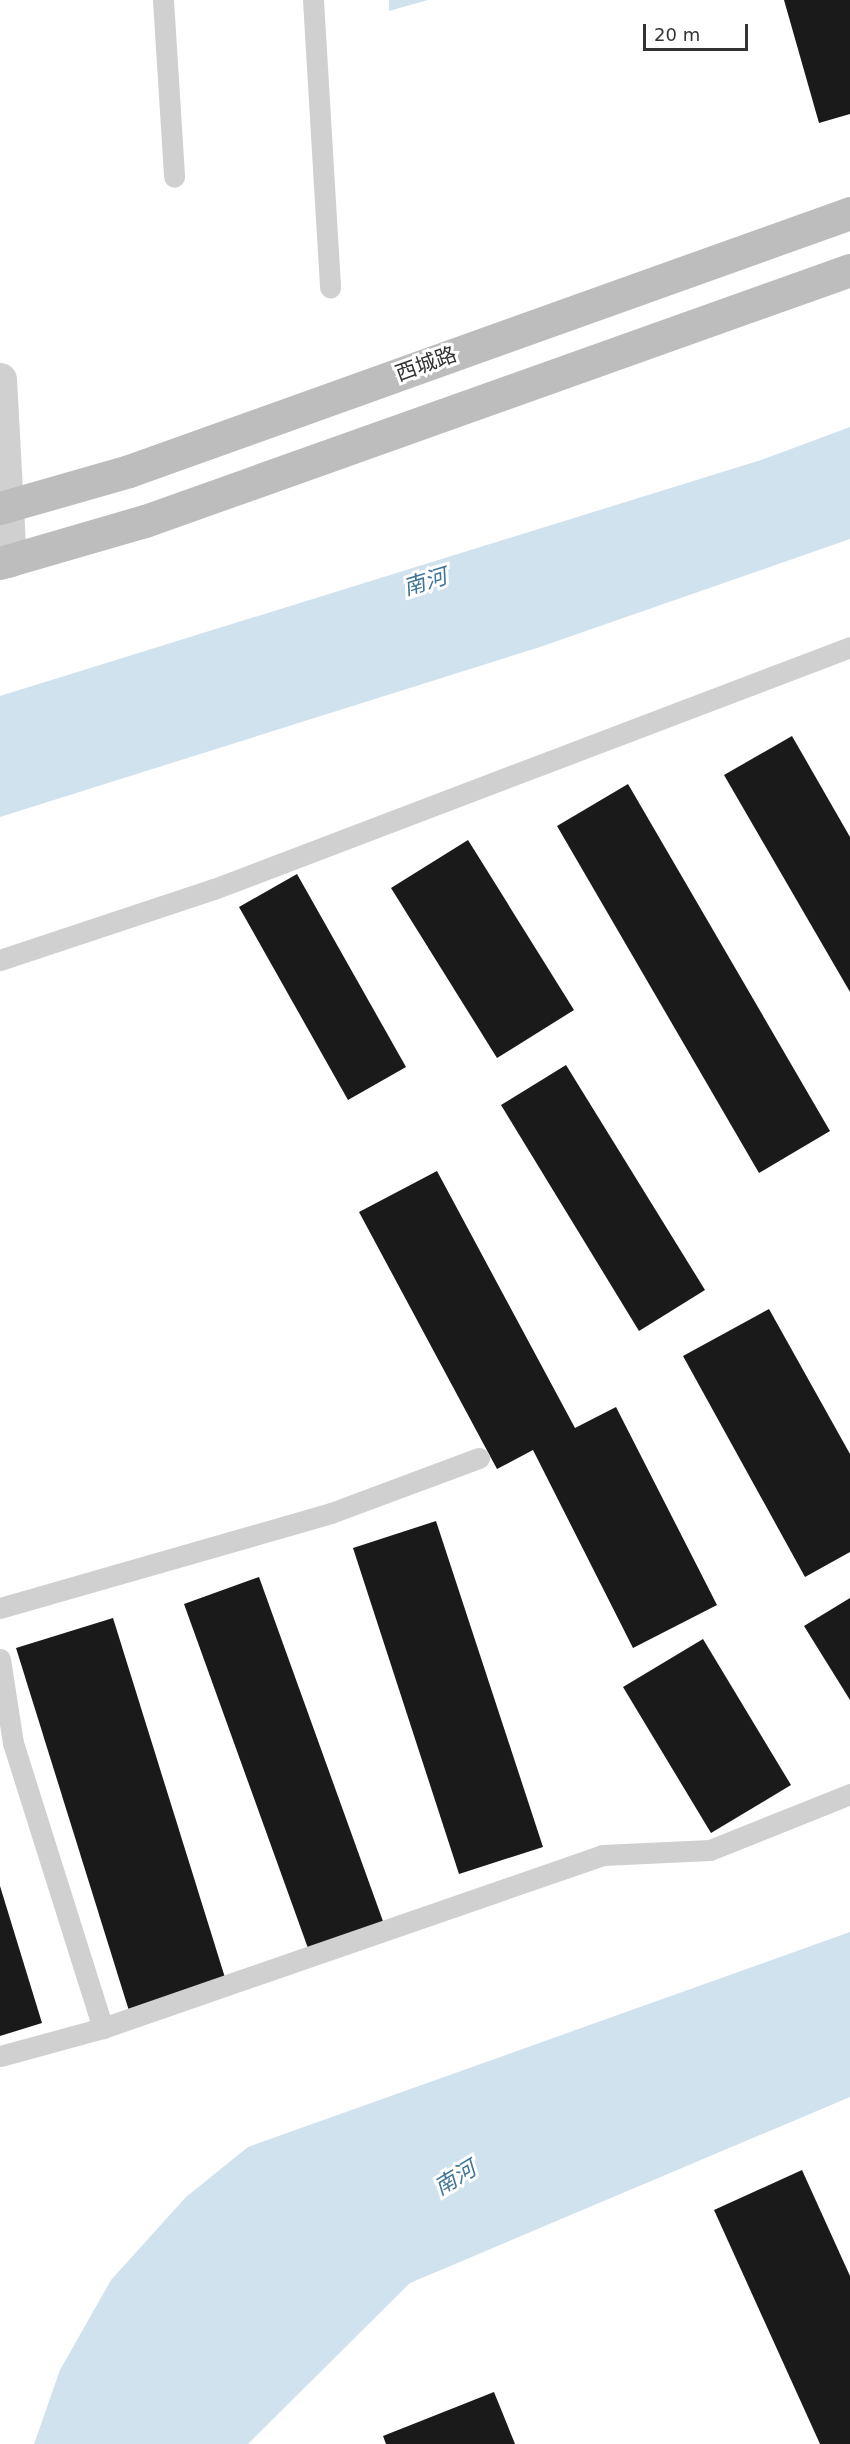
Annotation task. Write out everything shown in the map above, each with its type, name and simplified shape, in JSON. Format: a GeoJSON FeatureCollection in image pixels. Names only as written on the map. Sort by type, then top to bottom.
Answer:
{"type":"FeatureCollection","features":[{"type":"Feature","properties":{"kind":"main road","name":"西城路"},"geometry":{"type":"LineString","coordinates":[[3,507],[129,471],[850,213]]}},
{"type":"Feature","properties":{"kind":"main road"},"geometry":{"type":"LineString","coordinates":[[5,562],[145,521],[850,270]]}},
{"type":"Feature","properties":{"kind":"street"},"geometry":{"type":"LineString","coordinates":[[0,379],[5,562]]}},
{"type":"Feature","properties":{"kind":"lane"},"geometry":{"type":"LineString","coordinates":[[163,0],[174,177]]}},
{"type":"Feature","properties":{"kind":"lane"},"geometry":{"type":"LineString","coordinates":[[313,0],[330,287]]}},
{"type":"Feature","properties":{"kind":"lane"},"geometry":{"type":"LineString","coordinates":[[0,960],[214,889],[850,647]]}},
{"type":"Feature","properties":{"kind":"lane"},"geometry":{"type":"LineString","coordinates":[[0,1608],[331,1513],[479,1458]]}},
{"type":"Feature","properties":{"kind":"lane"},"geometry":{"type":"LineString","coordinates":[[0,1659],[7,1745],[103,2028]]}},
{"type":"Feature","properties":{"kind":"lane"},"geometry":{"type":"LineString","coordinates":[[0,2056],[103,2028],[603,1856],[710,1850],[850,1794]]}},
{"type":"Feature","properties":{"kind":"water"},"geometry":{"type":"Polygon","coordinates":[[[389,0],[428,0],[389,11],[389,0]]]}},
{"type":"Feature","properties":{"kind":"water","name":"南河"},"geometry":{"type":"Polygon","coordinates":[[[850,427],[850,539],[540,647],[0,817],[0,696],[761,460],[850,427]]]}},
{"type":"Feature","properties":{"kind":"water","name":"南河"},"geometry":{"type":"Polygon","coordinates":[[[850,1932],[850,2097],[410,2283],[248,2444],[34,2444],[60,2370],[111,2280],[186,2197],[248,2147],[850,1932]]]}},
{"type":"Feature","properties":{"kind":"building"},"geometry":{"type":"Polygon","coordinates":[[[784,0],[850,0],[850,114],[819,123],[784,0]]]}},
{"type":"Feature","properties":{"kind":"building"},"geometry":{"type":"Polygon","coordinates":[[[792,736],[850,837],[850,992],[724,775],[792,736]]]}},
{"type":"Feature","properties":{"kind":"building"},"geometry":{"type":"Polygon","coordinates":[[[628,784],[830,1131],[759,1173],[557,826],[628,784]]]}},
{"type":"Feature","properties":{"kind":"building"},"geometry":{"type":"Polygon","coordinates":[[[468,840],[574,1010],[497,1058],[391,888],[468,840]]]}},
{"type":"Feature","properties":{"kind":"building"},"geometry":{"type":"Polygon","coordinates":[[[297,874],[406,1067],[348,1100],[239,907],[297,874]]]}},
{"type":"Feature","properties":{"kind":"building"},"geometry":{"type":"Polygon","coordinates":[[[566,1065],[705,1290],[639,1331],[501,1105],[566,1065]]]}},
{"type":"Feature","properties":{"kind":"building"},"geometry":{"type":"Polygon","coordinates":[[[437,1171],[575,1428],[616,1407],[717,1605],[633,1648],[533,1450],[497,1469],[359,1212],[437,1171]]]}},
{"type":"Feature","properties":{"kind":"building"},"geometry":{"type":"Polygon","coordinates":[[[769,1309],[850,1454],[850,1552],[805,1577],[683,1356],[769,1309]]]}},
{"type":"Feature","properties":{"kind":"building"},"geometry":{"type":"Polygon","coordinates":[[[436,1521],[543,1847],[459,1874],[353,1548],[436,1521]]]}},
{"type":"Feature","properties":{"kind":"building"},"geometry":{"type":"Polygon","coordinates":[[[259,1577],[384,1924],[309,1951],[184,1604],[259,1577]]]}},
{"type":"Feature","properties":{"kind":"building"},"geometry":{"type":"Polygon","coordinates":[[[850,1598],[850,1700],[804,1626],[850,1598]]]}},
{"type":"Feature","properties":{"kind":"building"},"geometry":{"type":"Polygon","coordinates":[[[113,1618],[227,1984],[130,2014],[16,1648],[113,1618]]]}},
{"type":"Feature","properties":{"kind":"building"},"geometry":{"type":"Polygon","coordinates":[[[703,1639],[791,1785],[711,1833],[623,1687],[703,1639]]]}},
{"type":"Feature","properties":{"kind":"building"},"geometry":{"type":"Polygon","coordinates":[[[0,1886],[42,2023],[0,2036],[0,1886]]]}},
{"type":"Feature","properties":{"kind":"building"},"geometry":{"type":"Polygon","coordinates":[[[802,2170],[850,2276],[850,2444],[820,2444],[714,2210],[802,2170]]]}},
{"type":"Feature","properties":{"kind":"building"},"geometry":{"type":"Polygon","coordinates":[[[494,2392],[515,2444],[386,2444],[383,2436],[494,2392]]]}}]}
